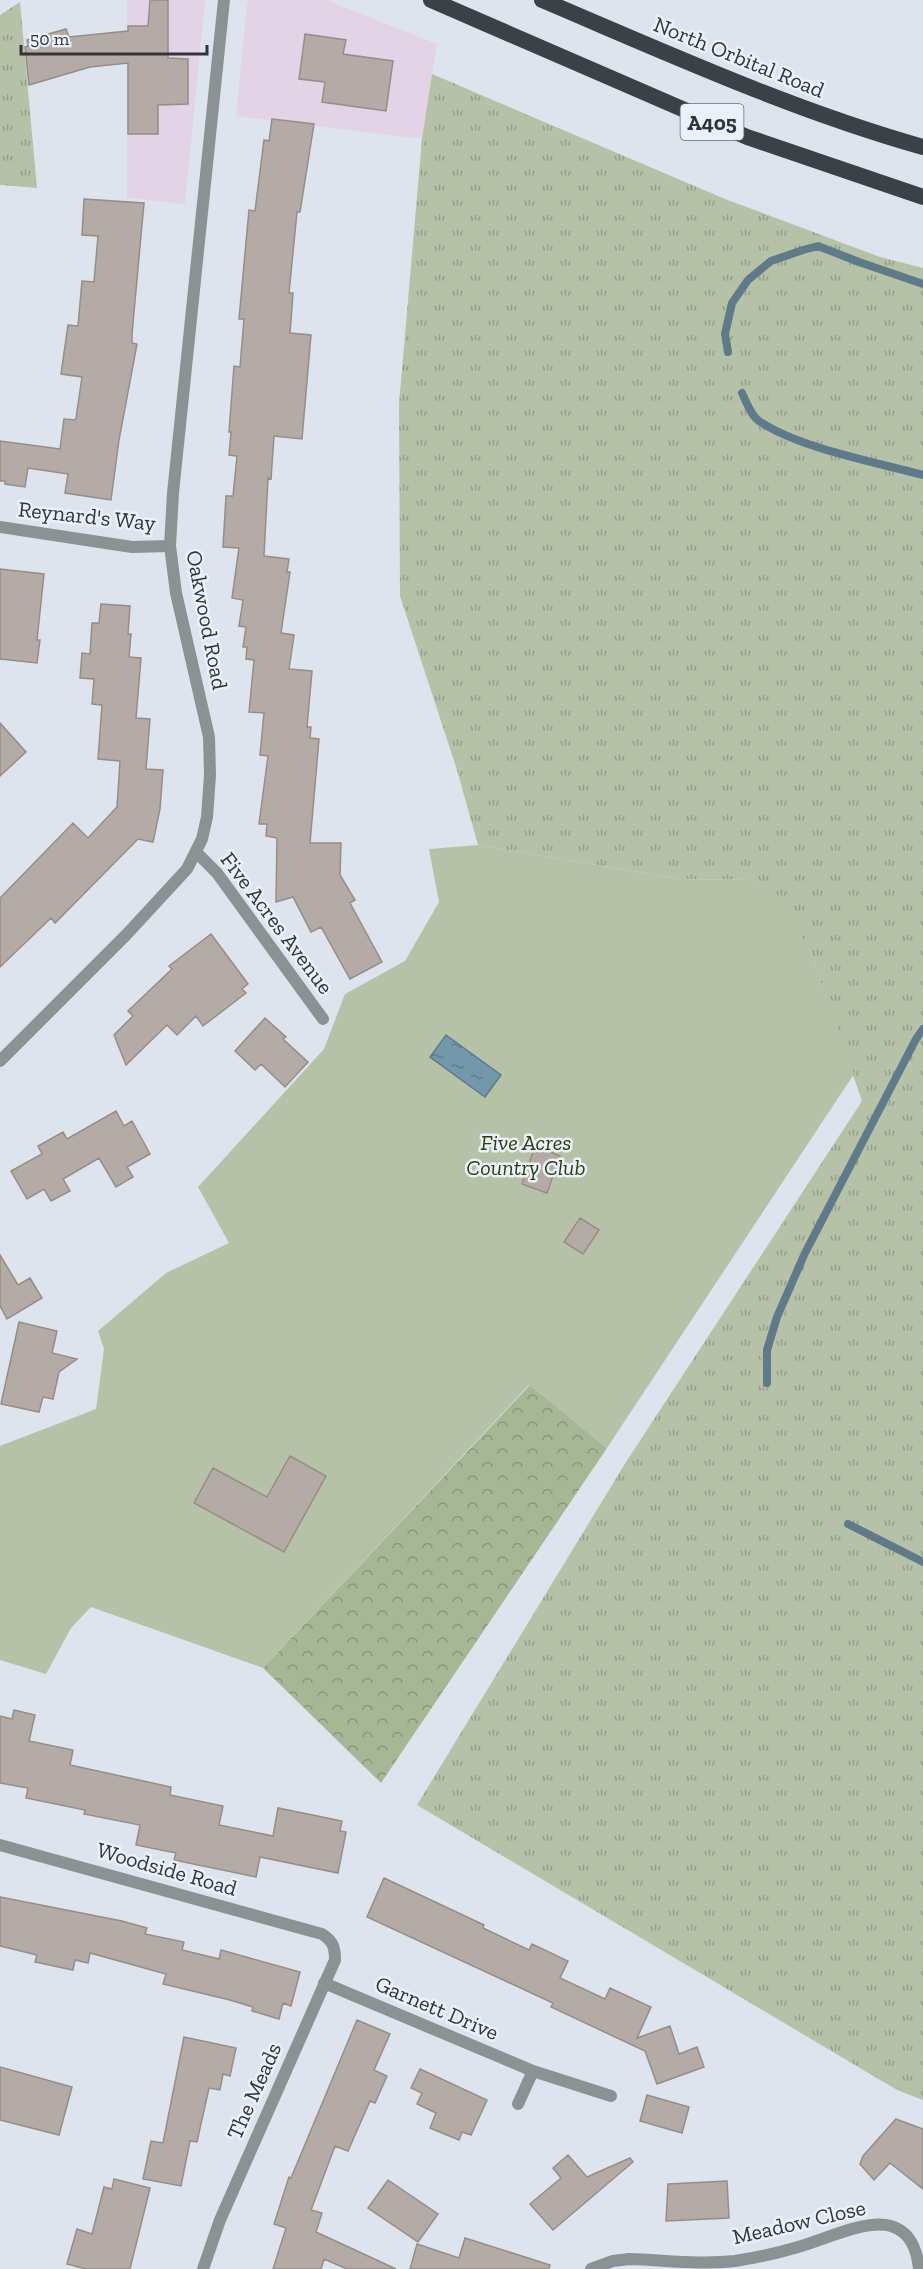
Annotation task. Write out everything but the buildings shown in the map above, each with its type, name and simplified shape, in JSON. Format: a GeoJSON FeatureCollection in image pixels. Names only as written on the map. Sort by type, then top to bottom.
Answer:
{"type":"FeatureCollection","features":[{"type":"Feature","properties":{"kind":"highway","name":"A405"},"geometry":{"type":"LineString","coordinates":[[431,0],[747,136],[923,197]]}},
{"type":"Feature","properties":{"kind":"highway","name":"North Orbital Road"},"geometry":{"type":"LineString","coordinates":[[542,0],[707,70],[865,130],[923,147]]}},
{"type":"Feature","properties":{"kind":"street","name":"Oakwood Road"},"geometry":{"type":"LineString","coordinates":[[0,1061],[127,934],[187,869],[197,853],[207,817],[210,775],[209,737],[176,592],[170,546],[173,493],[224,0]]}},
{"type":"Feature","properties":{"kind":"street","name":"Reynard's Way"},"geometry":{"type":"LineString","coordinates":[[0,527],[132,547],[170,546]]}},
{"type":"Feature","properties":{"kind":"street","name":"Five Acres Avenue"},"geometry":{"type":"LineString","coordinates":[[197,853],[217,873],[323,1019]]}},
{"type":"Feature","properties":{"kind":"street","name":"Woodside Road"},"geometry":{"type":"LineString","coordinates":[[0,1845],[322,1934]]}},
{"type":"Feature","properties":{"kind":"street","name":"The Meads"},"geometry":{"type":"LineString","coordinates":[[203,2269],[220,2220],[335,1960],[335,1948],[330,1939],[322,1934]]}},
{"type":"Feature","properties":{"kind":"street","name":"Garnett Drive"},"geometry":{"type":"LineString","coordinates":[[324,1983],[533,2071],[611,2097]]}},
{"type":"Feature","properties":{"kind":"street"},"geometry":{"type":"LineString","coordinates":[[518,2104],[533,2071]]}},
{"type":"Feature","properties":{"kind":"street","name":"Meadow Close"},"geometry":{"type":"LineString","coordinates":[[591,2269],[613,2261],[629,2259],[735,2261],[796,2248],[865,2226],[880,2225],[901,2230],[910,2239],[916,2251],[919,2269]]}},
{"type":"Feature","properties":{"kind":"shaded area"},"geometry":{"type":"Polygon","coordinates":[[[127,0],[205,0],[185,204],[127,198],[127,0]]]}},
{"type":"Feature","properties":{"kind":"shaded area"},"geometry":{"type":"Polygon","coordinates":[[[250,0],[326,0],[437,44],[422,139],[236,116],[247,3],[250,0]]]}},
{"type":"Feature","properties":{"kind":"green space"},"geometry":{"type":"Polygon","coordinates":[[[20,2],[37,188],[0,185],[0,15],[20,2]]]}},
{"type":"Feature","properties":{"kind":"green space"},"geometry":{"type":"Polygon","coordinates":[[[432,74],[725,199],[880,257],[923,268],[923,2100],[897,2090],[417,1805],[626,1462],[862,1101],[810,951],[752,880],[680,879],[478,845],[457,770],[400,596],[399,404],[422,139],[432,74]]]}},
{"type":"Feature","properties":{"kind":"green space","name":"Five Acres Country Club"},"geometry":{"type":"Polygon","coordinates":[[[478,845],[680,879],[752,880],[791,917],[810,951],[854,1074],[607,1448],[529,1385],[263,1668],[91,1607],[71,1628],[46,1674],[0,1660],[0,1446],[96,1409],[104,1349],[98,1331],[166,1273],[229,1243],[198,1187],[324,1049],[345,994],[405,961],[439,902],[429,849],[478,845]]]}},
{"type":"Feature","properties":{"kind":"green space"},"geometry":{"type":"Polygon","coordinates":[[[530,1385],[607,1448],[381,1783],[263,1668],[530,1385]]]}},
{"type":"Feature","properties":{"kind":"water"},"geometry":{"type":"Polygon","coordinates":[[[446,1035],[501,1075],[485,1097],[430,1057],[446,1035]]]}},
{"type":"Feature","properties":{"kind":"waterway"},"geometry":{"type":"LineString","coordinates":[[728,352],[725,334],[732,303],[748,280],[771,261],[818,246],[923,284]]}},
{"type":"Feature","properties":{"kind":"waterway"},"geometry":{"type":"LineString","coordinates":[[742,393],[756,419],[776,431],[816,447],[923,475]]}},
{"type":"Feature","properties":{"kind":"waterway"},"geometry":{"type":"LineString","coordinates":[[767,1383],[767,1350],[777,1317],[805,1253],[923,1029]]}},
{"type":"Feature","properties":{"kind":"waterway"},"geometry":{"type":"LineString","coordinates":[[848,1524],[923,1562]]}}]}
